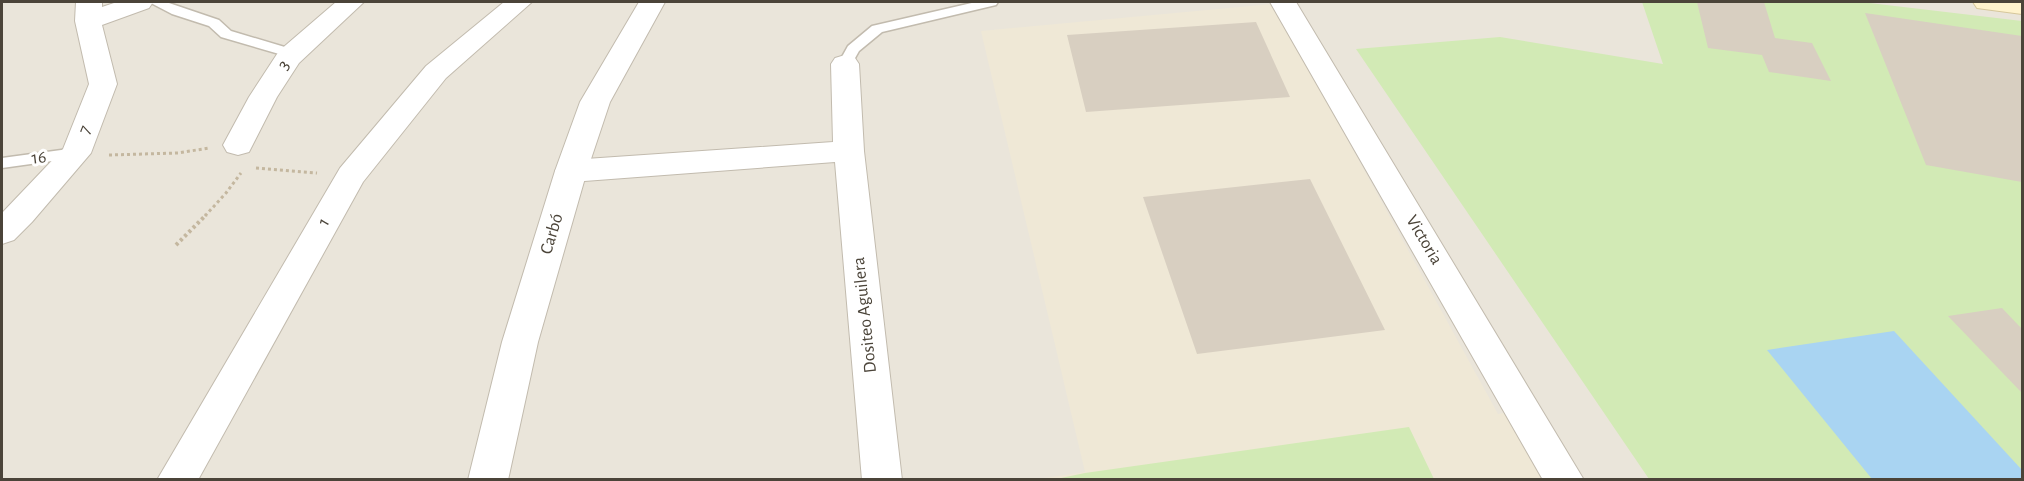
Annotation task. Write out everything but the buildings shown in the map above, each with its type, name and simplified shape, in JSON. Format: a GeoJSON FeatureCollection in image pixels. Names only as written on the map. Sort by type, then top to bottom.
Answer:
{"type":"FeatureCollection","features":[{"type":"Feature","properties":{"kind":"main road"},"geometry":{"type":"LineString","coordinates":[[1986,2],[2022,6]]}},
{"type":"Feature","properties":{"kind":"street"},"geometry":{"type":"LineString","coordinates":[[88,11],[140,2]]}},
{"type":"Feature","properties":{"kind":"street","name":"3"},"geometry":{"type":"LineString","coordinates":[[241,156],[263,97],[293,54],[351,2]]}},
{"type":"Feature","properties":{"kind":"street","name":"1"},"geometry":{"type":"LineString","coordinates":[[177,480],[351,176],[380,137],[436,72],[519,2]]}},
{"type":"Feature","properties":{"kind":"street","name":"Carbó"},"geometry":{"type":"LineString","coordinates":[[488,480],[520,342],[571,171],[595,102],[652,2]]}},
{"type":"Feature","properties":{"kind":"street","name":"Victoria"},"geometry":{"type":"LineString","coordinates":[[1283,2],[1564,480]]}},
{"type":"Feature","properties":{"kind":"street","name":"7"},"geometry":{"type":"LineString","coordinates":[[2,232],[76,153],[103,84],[88,11]]}},
{"type":"Feature","properties":{"kind":"street","name":"Dositeo Aguilera"},"geometry":{"type":"LineString","coordinates":[[845,64],[849,151],[882,480]]}},
{"type":"Feature","properties":{"kind":"street"},"geometry":{"type":"LineString","coordinates":[[571,171],[849,151]]}},
{"type":"Feature","properties":{"kind":"lane"},"geometry":{"type":"LineString","coordinates":[[156,2],[214,23],[226,34],[293,54]]}},
{"type":"Feature","properties":{"kind":"lane","name":"Dositeo Aguilera"},"geometry":{"type":"LineString","coordinates":[[845,64],[854,49],[877,29],[991,2]]}},
{"type":"Feature","properties":{"kind":"lane","name":"16"},"geometry":{"type":"LineString","coordinates":[[2,163],[76,153]]}},
{"type":"Feature","properties":{"kind":"path"},"geometry":{"type":"LineString","coordinates":[[176,245],[212,212],[231,189],[241,156]]}},
{"type":"Feature","properties":{"kind":"shaded area"},"geometry":{"type":"Polygon","coordinates":[[[2,2],[2022,2],[2022,479],[2,479],[2,2]]]}},
{"type":"Feature","properties":{"kind":"shaded area"},"geometry":{"type":"Polygon","coordinates":[[[1273,4],[1498,414],[1518,411],[1556,479],[1038,479],[1085,472],[981,31],[1273,4]]]}},
{"type":"Feature","properties":{"kind":"green space"},"geometry":{"type":"Polygon","coordinates":[[[1642,2],[1861,2],[2022,21],[2022,479],[1649,479],[1356,49],[1500,37],[1663,64],[1642,2]]]}},
{"type":"Feature","properties":{"kind":"green space"},"geometry":{"type":"Polygon","coordinates":[[[1409,427],[1434,479],[1061,478],[1085,473],[1409,427]]]}},
{"type":"Feature","properties":{"kind":"water"},"geometry":{"type":"Polygon","coordinates":[[[1894,331],[2022,470],[2022,479],[1872,479],[1767,350],[1894,331]]]}}]}
